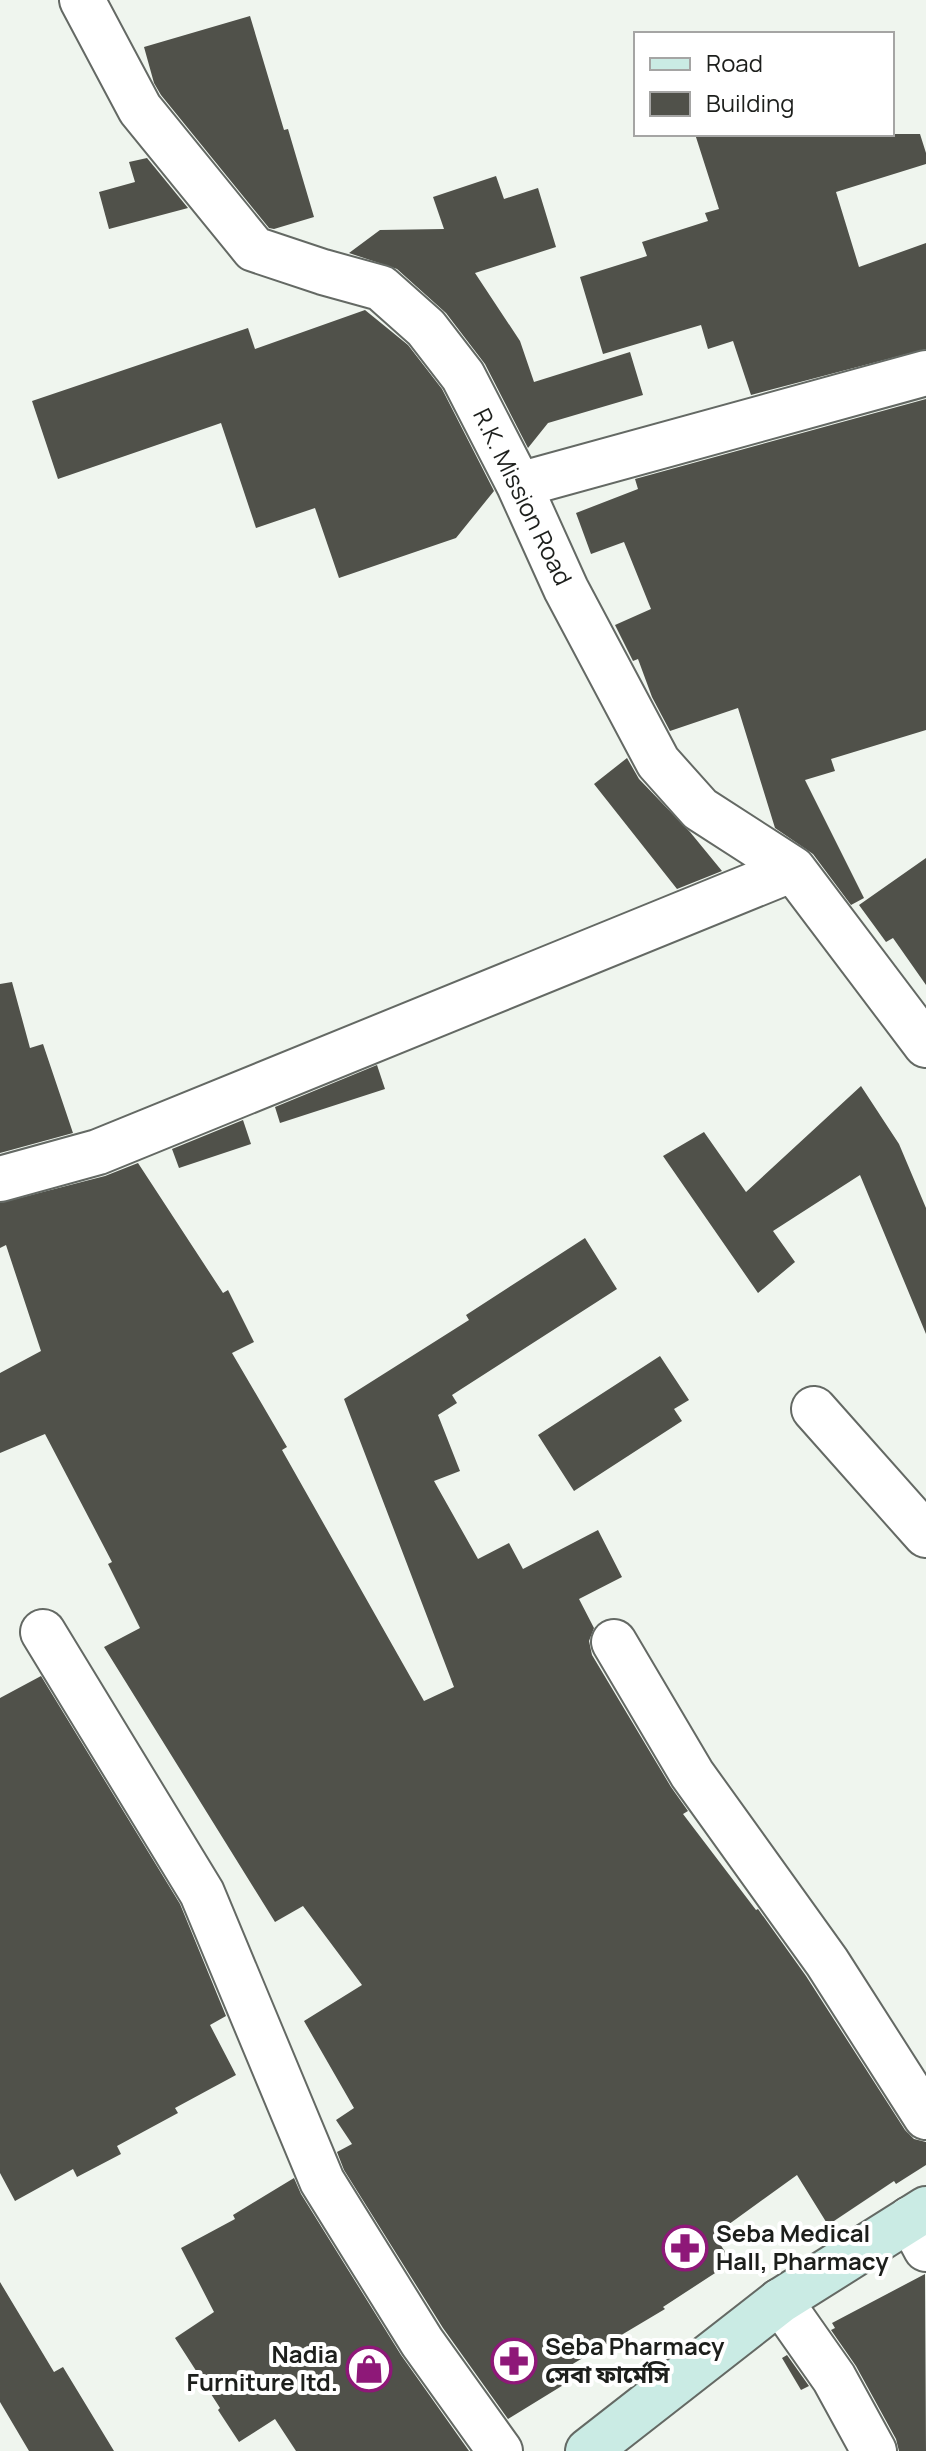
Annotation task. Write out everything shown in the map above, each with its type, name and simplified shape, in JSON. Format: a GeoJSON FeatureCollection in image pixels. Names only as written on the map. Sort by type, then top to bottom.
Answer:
{"type":"FeatureCollection","features":[{"type":"Feature","properties":{"kind":"main road"},"geometry":{"type":"LineString","coordinates":[[588,2451],[780,2301],[921,2226]]}},
{"type":"Feature","properties":{"kind":"street","name":"R.K. Mission Road"},"geometry":{"type":"LineString","coordinates":[[82,0],[140,109],[254,249],[381,288],[426,328],[463,376],[519,485],[566,589],[658,762],[700,809],[793,869],[926,1045]]}},
{"type":"Feature","properties":{"kind":"street"},"geometry":{"type":"LineString","coordinates":[[519,485],[926,373]]}},
{"type":"Feature","properties":{"kind":"street"},"geometry":{"type":"LineString","coordinates":[[0,1179],[98,1152],[793,869]]}},
{"type":"Feature","properties":{"kind":"street"},"geometry":{"type":"LineString","coordinates":[[814,1409],[926,1535]]}},
{"type":"Feature","properties":{"kind":"street"},"geometry":{"type":"LineString","coordinates":[[43,1632],[202,1893],[322,2181],[422,2342],[500,2451]]}},
{"type":"Feature","properties":{"kind":"street"},"geometry":{"type":"LineString","coordinates":[[614,1642],[692,1774],[827,1962],[926,2117]]}},
{"type":"Feature","properties":{"kind":"street"},"geometry":{"type":"LineString","coordinates":[[780,2301],[834,2378],[874,2451]]}},
{"type":"Feature","properties":{"kind":"building"},"geometry":{"type":"Polygon","coordinates":[[[250,16],[314,217],[274,229],[269,228],[161,95],[154,83],[144,47],[250,16]]]}},
{"type":"Feature","properties":{"kind":"building"},"geometry":{"type":"Polygon","coordinates":[[[920,134],[926,164],[836,192],[859,267],[926,243],[926,349],[751,395],[733,341],[708,349],[701,325],[603,354],[580,277],[647,256],[642,242],[708,221],[705,213],[719,209],[696,136],[920,134]]]}},
{"type":"Feature","properties":{"kind":"building"},"geometry":{"type":"Polygon","coordinates":[[[147,158],[188,208],[109,229],[99,192],[135,182],[129,162],[147,158]]]}},
{"type":"Feature","properties":{"kind":"building"},"geometry":{"type":"Polygon","coordinates":[[[496,176],[504,199],[538,188],[556,247],[475,273],[520,341],[534,382],[630,352],[643,395],[548,423],[528,448],[485,364],[446,313],[397,269],[349,253],[380,230],[444,229],[433,197],[496,176]]]}},
{"type":"Feature","properties":{"kind":"building"},"geometry":{"type":"Polygon","coordinates":[[[365,310],[408,345],[442,389],[494,491],[456,538],[339,578],[315,508],[256,528],[221,423],[58,479],[32,401],[248,328],[255,349],[365,310]]]}},
{"type":"Feature","properties":{"kind":"building"},"geometry":{"type":"Polygon","coordinates":[[[926,399],[926,730],[831,759],[835,771],[805,780],[864,898],[851,905],[813,854],[775,828],[738,708],[670,731],[652,697],[638,659],[633,661],[615,625],[651,609],[624,542],[591,554],[576,513],[638,489],[635,479],[926,399]]]}},
{"type":"Feature","properties":{"kind":"building"},"geometry":{"type":"Polygon","coordinates":[[[627,758],[639,779],[722,871],[677,889],[594,784],[627,758]]]}},
{"type":"Feature","properties":{"kind":"building"},"geometry":{"type":"Polygon","coordinates":[[[926,858],[926,985],[893,938],[886,942],[859,905],[926,858]]]}},
{"type":"Feature","properties":{"kind":"building"},"geometry":{"type":"Polygon","coordinates":[[[12,982],[30,1048],[43,1044],[73,1133],[0,1153],[0,984],[12,982]]]}},
{"type":"Feature","properties":{"kind":"building"},"geometry":{"type":"Polygon","coordinates":[[[377,1065],[385,1089],[280,1123],[275,1107],[377,1065]]]}},
{"type":"Feature","properties":{"kind":"building"},"geometry":{"type":"Polygon","coordinates":[[[861,1086],[899,1144],[926,1208],[926,1334],[860,1175],[773,1231],[795,1262],[758,1293],[663,1156],[704,1132],[746,1192],[861,1086]]]}},
{"type":"Feature","properties":{"kind":"building"},"geometry":{"type":"Polygon","coordinates":[[[243,1120],[251,1144],[179,1168],[172,1149],[243,1120]]]}},
{"type":"Feature","properties":{"kind":"building"},"geometry":{"type":"Polygon","coordinates":[[[138,1163],[223,1293],[228,1290],[254,1342],[232,1353],[287,1447],[282,1450],[424,1701],[454,1687],[344,1399],[469,1320],[466,1315],[585,1238],[617,1289],[452,1395],[457,1403],[438,1415],[460,1471],[434,1481],[478,1559],[509,1543],[523,1569],[598,1530],[622,1577],[579,1599],[594,1628],[589,1641],[592,1655],[688,1811],[683,1814],[806,1976],[905,2130],[914,2139],[926,2142],[926,2165],[896,2184],[894,2181],[828,2225],[797,2175],[714,2235],[732,2262],[663,2307],[665,2309],[571,2365],[578,2376],[508,2419],[443,2328],[344,2170],[337,2152],[352,2144],[336,2120],[354,2108],[304,2021],[362,1985],[303,1906],[275,1922],[104,1647],[140,1628],[108,1564],[112,1562],[45,1434],[0,1453],[0,1373],[41,1351],[6,1245],[0,1248],[0,1203],[105,1176],[138,1163]]]}},
{"type":"Feature","properties":{"kind":"building"},"geometry":{"type":"Polygon","coordinates":[[[660,1356],[689,1400],[674,1409],[682,1421],[574,1491],[538,1435],[660,1356]]]}},
{"type":"Feature","properties":{"kind":"building"},"geometry":{"type":"Polygon","coordinates":[[[41,1676],[180,1904],[226,2016],[210,2025],[236,2075],[175,2108],[178,2113],[117,2146],[121,2154],[77,2177],[73,2169],[15,2201],[0,2173],[0,1698],[41,1676]]]}},
{"type":"Feature","properties":{"kind":"building"},"geometry":{"type":"Polygon","coordinates":[[[294,2178],[401,2355],[469,2451],[296,2451],[275,2419],[239,2442],[218,2410],[220,2408],[175,2338],[214,2312],[181,2248],[235,2219],[233,2215],[294,2178]]]}},
{"type":"Feature","properties":{"kind":"building"},"geometry":{"type":"Polygon","coordinates":[[[925,2274],[926,2451],[899,2451],[896,2439],[856,2366],[831,2330],[835,2328],[832,2323],[925,2274]]]}},
{"type":"Feature","properties":{"kind":"building"},"geometry":{"type":"Polygon","coordinates":[[[0,2282],[54,2372],[63,2367],[114,2451],[29,2451],[0,2402],[0,2282]]]}},
{"type":"Feature","properties":{"kind":"building"},"geometry":{"type":"Polygon","coordinates":[[[787,2355],[809,2386],[801,2390],[782,2358],[787,2355]]]}},
{"type":"Feature","properties":{"kind":"place","name":"Seba Medical Hall, Pharmacy"},"geometry":{"type":"Point","coordinates":[685,2248]}},
{"type":"Feature","properties":{"kind":"place","name":"Seba Pharmacy সেবা ফার্মেসি"},"geometry":{"type":"Point","coordinates":[514,2361]}},
{"type":"Feature","properties":{"kind":"place","name":"Nadia Furniture ltd."},"geometry":{"type":"Point","coordinates":[369,2369]}}]}
